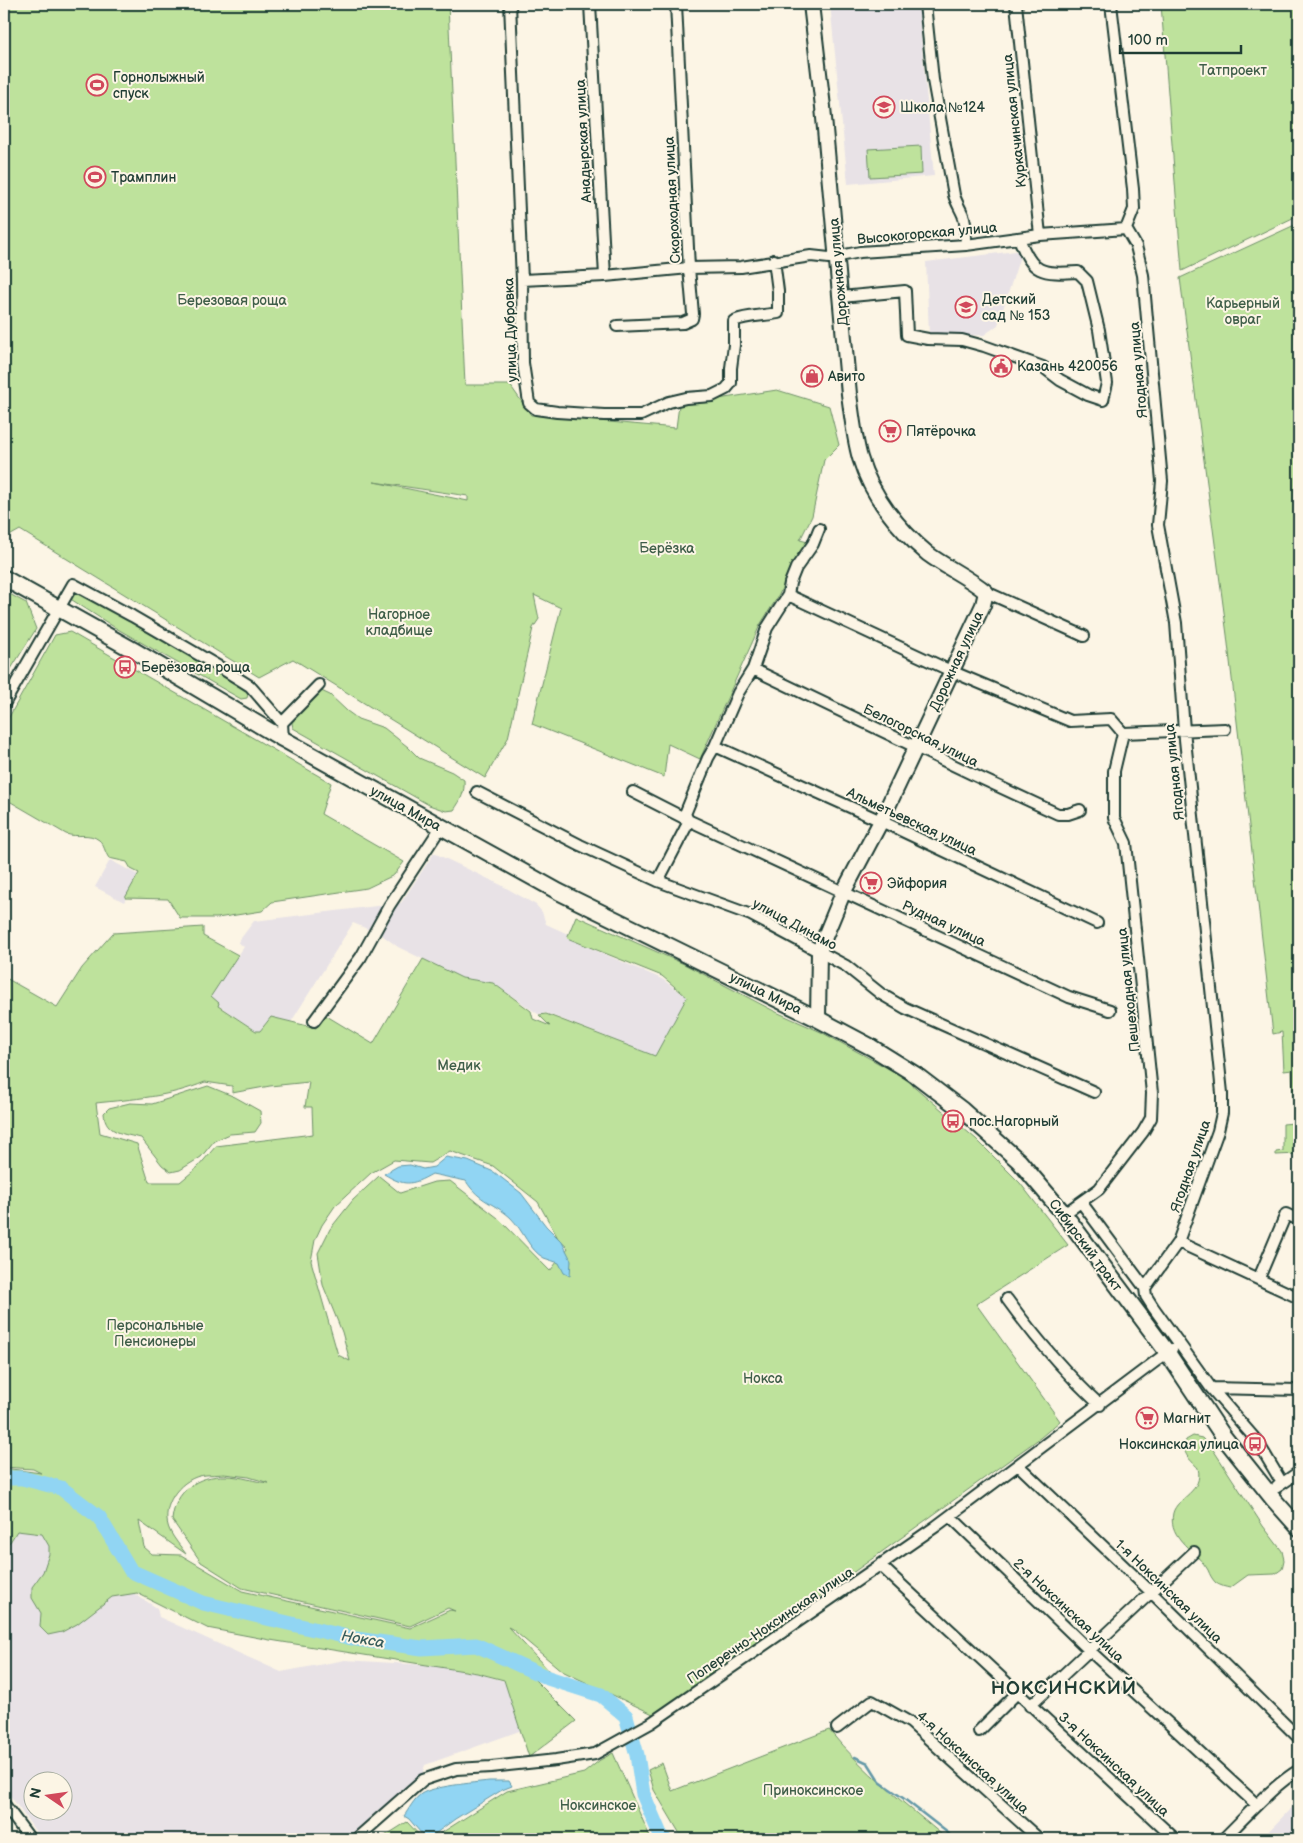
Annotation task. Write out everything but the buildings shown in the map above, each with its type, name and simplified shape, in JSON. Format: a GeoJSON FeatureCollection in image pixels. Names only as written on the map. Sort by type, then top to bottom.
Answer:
{"type":"FeatureCollection","features":[{"type":"Feature","properties":{"kind":"main road","name":"улица Мира"},"geometry":{"type":"LineString","coordinates":[[4,578],[141,655],[283,739],[559,892],[818,1019]]}},
{"type":"Feature","properties":{"kind":"main road","name":"Сибирский тракт"},"geometry":{"type":"LineString","coordinates":[[818,1019],[871,1047],[916,1075],[962,1110],[1019,1161],[1064,1214],[1167,1352],[1223,1436],[1299,1528]]}},
{"type":"Feature","properties":{"kind":"street","name":"улица Дубровка"},"geometry":{"type":"LineString","coordinates":[[510,4],[522,280],[523,363],[530,403],[536,409],[604,415],[641,415],[669,402],[686,398],[712,396],[726,389],[730,382],[734,345],[734,321],[743,317],[762,317],[778,313],[778,291],[774,260]]}},
{"type":"Feature","properties":{"kind":"street","name":"Анадырская улица"},"geometry":{"type":"LineString","coordinates":[[590,4],[605,276]]}},
{"type":"Feature","properties":{"kind":"street","name":"Скороходная улица"},"geometry":{"type":"LineString","coordinates":[[617,326],[683,323],[692,319],[693,314],[688,268],[676,4]]}},
{"type":"Feature","properties":{"kind":"street","name":"Дорожная улица"},"geometry":{"type":"LineString","coordinates":[[811,4],[823,106],[849,394],[855,438],[867,476],[897,523],[928,554],[986,592],[983,605],[881,821],[843,893],[819,951],[818,1019]]}},
{"type":"Feature","properties":{"kind":"street"},"geometry":{"type":"LineString","coordinates":[[925,4],[933,80],[954,195],[965,223],[966,245]]}},
{"type":"Feature","properties":{"kind":"street","name":"Куркачинская улица"},"geometry":{"type":"LineString","coordinates":[[1016,4],[1040,235]]}},
{"type":"Feature","properties":{"kind":"street"},"geometry":{"type":"LineString","coordinates":[[1111,4],[1133,189],[1134,209],[1126,229]]}},
{"type":"Feature","properties":{"kind":"street","name":"Высокогорская улица"},"geometry":{"type":"LineString","coordinates":[[522,280],[605,276],[688,268],[741,267],[774,260],[812,256],[829,258],[966,245],[1040,235],[1126,229]]}},
{"type":"Feature","properties":{"kind":"street","name":"Ягодная улица"},"geometry":{"type":"LineString","coordinates":[[1126,229],[1136,246],[1143,276],[1162,482],[1158,525],[1176,623],[1184,730],[1222,1094],[1222,1113],[1218,1132],[1178,1242],[1145,1288]]}},
{"type":"Feature","properties":{"kind":"street"},"geometry":{"type":"LineString","coordinates":[[841,297],[905,290],[907,335],[962,340],[984,346],[1044,367],[1060,380],[1088,395],[1103,400],[1107,384],[1099,330],[1087,281],[1078,272],[1058,273],[1042,271],[1033,266],[1025,255],[1019,238]]}},
{"type":"Feature","properties":{"kind":"street"},"geometry":{"type":"LineString","coordinates":[[658,881],[688,820],[685,814],[708,758],[738,693],[753,669],[767,628],[788,595],[796,568],[813,544],[819,528]]}},
{"type":"Feature","properties":{"kind":"street"},"geometry":{"type":"LineString","coordinates":[[4,704],[72,584],[132,616],[250,686],[282,723],[283,739]]}},
{"type":"Feature","properties":{"kind":"street"},"geometry":{"type":"LineString","coordinates":[[986,592],[1084,636]]}},
{"type":"Feature","properties":{"kind":"street"},"geometry":{"type":"LineString","coordinates":[[788,595],[951,671],[1070,721],[1111,719],[1123,732],[1225,729]]}},
{"type":"Feature","properties":{"kind":"street","name":"Белогорская улица"},"geometry":{"type":"LineString","coordinates":[[753,669],[1058,814],[1068,814],[1080,810]]}},
{"type":"Feature","properties":{"kind":"street"},"geometry":{"type":"LineString","coordinates":[[282,723],[319,685]]}},
{"type":"Feature","properties":{"kind":"street","name":"Пешеходная улица"},"geometry":{"type":"LineString","coordinates":[[1064,1214],[1099,1189],[1143,1132],[1151,1118],[1152,1092],[1126,843],[1114,818],[1114,771],[1123,732]]}},
{"type":"Feature","properties":{"kind":"street","name":"Альметьевская улица"},"geometry":{"type":"LineString","coordinates":[[715,746],[881,821],[1097,923]]}},
{"type":"Feature","properties":{"kind":"street","name":"улица Динамо"},"geometry":{"type":"LineString","coordinates":[[477,792],[580,845],[658,881],[751,915],[846,966],[881,994],[905,1008],[1094,1092]]}},
{"type":"Feature","properties":{"kind":"street","name":"Рудная улица"},"geometry":{"type":"LineString","coordinates":[[633,792],[843,893],[851,895],[1069,997],[1110,1010]]}},
{"type":"Feature","properties":{"kind":"street"},"geometry":{"type":"LineString","coordinates":[[314,1021],[361,957],[389,906],[441,827]]}},
{"type":"Feature","properties":{"kind":"street"},"geometry":{"type":"LineString","coordinates":[[1081,1202],[1145,1288],[1146,1296],[1211,1388],[1257,1441],[1282,1483]]}},
{"type":"Feature","properties":{"kind":"street"},"geometry":{"type":"LineString","coordinates":[[1259,1278],[1286,1214],[1299,1220]]}},
{"type":"Feature","properties":{"kind":"street"},"geometry":{"type":"LineString","coordinates":[[1178,1242],[1299,1298]]}},
{"type":"Feature","properties":{"kind":"street"},"geometry":{"type":"LineString","coordinates":[[1007,1299],[1034,1337],[1070,1377],[1100,1405]]}},
{"type":"Feature","properties":{"kind":"street","name":"Поперечно-Ноксинская улица"},"geometry":{"type":"LineString","coordinates":[[356,1839],[423,1780],[456,1769],[491,1768],[595,1754],[651,1723],[881,1566],[1180,1344]]}},
{"type":"Feature","properties":{"kind":"street"},"geometry":{"type":"LineString","coordinates":[[1211,1388],[1299,1390]]}},
{"type":"Feature","properties":{"kind":"street","name":"1-я Ноксинская улица"},"geometry":{"type":"LineString","coordinates":[[1018,1465],[1151,1592],[1299,1738]]}},
{"type":"Feature","properties":{"kind":"street"},"geometry":{"type":"LineString","coordinates":[[1269,1493],[1299,1472]]}},
{"type":"Feature","properties":{"kind":"street","name":"2-я Ноксинская улица"},"geometry":{"type":"LineString","coordinates":[[950,1516],[1090,1650],[1257,1805]]}},
{"type":"Feature","properties":{"kind":"street"},"geometry":{"type":"LineString","coordinates":[[1030,1706],[1194,1552]]}},
{"type":"Feature","properties":{"kind":"street","name":"3-я Ноксинская улица"},"geometry":{"type":"LineString","coordinates":[[881,1566],[1175,1839]]}},
{"type":"Feature","properties":{"kind":"street"},"geometry":{"type":"LineString","coordinates":[[979,1731],[1017,1693]]}},
{"type":"Feature","properties":{"kind":"street","name":"4-я Ноксинская улица"},"geometry":{"type":"LineString","coordinates":[[837,1728],[872,1701],[912,1723],[1039,1839]]}},
{"type":"Feature","properties":{"kind":"street"},"geometry":{"type":"LineString","coordinates":[[1223,1839],[1257,1805],[1299,1770]]}},
{"type":"Feature","properties":{"kind":"street"},"geometry":{"type":"LineString","coordinates":[[4,1804],[30,1839]]}},
{"type":"Feature","properties":{"kind":"shaded area","name":"Школа №124"},"geometry":{"type":"Polygon","coordinates":[[[830,4],[918,4],[934,176],[848,184],[830,4]]]}},
{"type":"Feature","properties":{"kind":"shaded area","name":"Детский сад № 153"},"geometry":{"type":"Polygon","coordinates":[[[1016,251],[1021,253],[998,325],[984,335],[954,336],[929,334],[926,262],[1016,251]]]}},
{"type":"Feature","properties":{"kind":"shaded area"},"geometry":{"type":"Polygon","coordinates":[[[434,853],[501,885],[536,905],[542,912],[546,924],[568,934],[567,938],[662,979],[687,997],[655,1056],[546,1013],[538,1014],[493,983],[462,978],[398,947],[382,935],[353,923],[291,1022],[271,1017],[260,1031],[256,1031],[218,1005],[210,996],[244,947],[238,942],[254,921],[401,903],[434,853]]]}},
{"type":"Feature","properties":{"kind":"shaded area"},"geometry":{"type":"Polygon","coordinates":[[[110,860],[138,875],[124,902],[95,887],[110,860]]]}},
{"type":"Feature","properties":{"kind":"shaded area"},"geometry":{"type":"Polygon","coordinates":[[[4,1524],[44,1531],[117,1583],[157,1608],[159,1617],[281,1672],[345,1660],[426,1665],[466,1670],[504,1681],[522,1730],[425,1765],[422,1774],[346,1839],[41,1839],[27,1820],[72,1820],[72,1770],[22,1770],[22,1812],[4,1787],[4,1524]]]}},
{"type":"Feature","properties":{"kind":"shaded area"},"geometry":{"type":"Polygon","coordinates":[[[1299,1800],[1299,1839],[1261,1839],[1299,1800]]]}},
{"type":"Feature","properties":{"kind":"green space","name":"Березовая роща"},"geometry":{"type":"Polygon","coordinates":[[[4,4],[448,4],[465,385],[510,385],[531,415],[676,428],[679,405],[777,390],[829,406],[839,445],[824,460],[812,516],[800,540],[808,542],[790,568],[779,595],[760,625],[700,759],[668,744],[664,777],[532,724],[561,608],[534,595],[539,619],[533,628],[508,738],[485,778],[293,659],[259,677],[20,530],[4,539],[4,4]],[[374,482],[468,501],[468,496],[374,482]]]}},
{"type":"Feature","properties":{"kind":"green space","name":"Татпроект"},"geometry":{"type":"Polygon","coordinates":[[[1161,4],[1299,4],[1299,215],[1182,271],[1161,4]]]}},
{"type":"Feature","properties":{"kind":"green space"},"geometry":{"type":"Polygon","coordinates":[[[921,146],[922,174],[870,177],[868,149],[921,146]]]}},
{"type":"Feature","properties":{"kind":"green space","name":"Карьерный овраг"},"geometry":{"type":"Polygon","coordinates":[[[1299,223],[1299,1154],[1276,1155],[1276,1152],[1283,1151],[1283,1124],[1294,1123],[1292,1070],[1284,1071],[1282,1032],[1273,1034],[1227,635],[1180,278],[1299,223]]]}},
{"type":"Feature","properties":{"kind":"green space"},"geometry":{"type":"Polygon","coordinates":[[[4,591],[26,603],[36,629],[4,680],[4,591]]]}},
{"type":"Feature","properties":{"kind":"green space"},"geometry":{"type":"Polygon","coordinates":[[[73,591],[149,631],[159,634],[246,689],[247,698],[241,699],[114,627],[69,598],[73,591]]]}},
{"type":"Feature","properties":{"kind":"green space"},"geometry":{"type":"Polygon","coordinates":[[[70,632],[331,783],[321,814],[404,862],[394,875],[367,888],[272,902],[262,911],[217,918],[180,918],[168,899],[125,898],[139,873],[131,869],[127,862],[109,858],[101,842],[95,838],[66,834],[4,798],[4,726],[55,635],[70,632]]]}},
{"type":"Feature","properties":{"kind":"green space"},"geometry":{"type":"Polygon","coordinates":[[[315,688],[330,695],[358,719],[384,728],[419,758],[452,772],[464,780],[462,796],[454,810],[446,811],[429,805],[293,728],[290,713],[315,688]]]}},
{"type":"Feature","properties":{"kind":"green space"},"geometry":{"type":"Polygon","coordinates":[[[576,916],[684,964],[774,1011],[821,1032],[902,1076],[976,1139],[1020,1183],[1068,1245],[976,1304],[1060,1421],[1040,1438],[655,1715],[562,1671],[508,1627],[551,1673],[534,1679],[576,1721],[529,1757],[504,1680],[477,1673],[207,1628],[137,1593],[112,1597],[77,1624],[62,1632],[48,1635],[40,1627],[41,1613],[32,1598],[32,1587],[43,1572],[49,1554],[49,1546],[42,1534],[17,1531],[10,1542],[4,1545],[4,1468],[41,1473],[33,1469],[4,1467],[4,977],[57,1007],[82,968],[113,933],[203,927],[203,936],[238,955],[211,996],[219,1003],[218,1006],[256,1031],[260,1031],[271,1017],[316,1028],[325,1015],[373,1044],[423,959],[462,978],[493,983],[531,1011],[533,1019],[550,1026],[539,1015],[546,1014],[655,1056],[687,997],[662,976],[567,938],[576,916]],[[205,1082],[165,1094],[96,1103],[100,1133],[137,1144],[149,1182],[180,1182],[198,1167],[216,1146],[313,1134],[312,1107],[305,1107],[309,1082],[270,1086],[232,1093],[232,1086],[205,1082]],[[450,1151],[430,1163],[394,1160],[371,1173],[335,1206],[322,1225],[315,1240],[311,1261],[338,1355],[350,1361],[342,1332],[323,1285],[318,1253],[330,1229],[353,1200],[379,1176],[400,1193],[434,1182],[450,1181],[498,1218],[550,1271],[568,1248],[559,1240],[538,1202],[493,1166],[450,1151]],[[224,1474],[196,1477],[182,1486],[171,1499],[168,1507],[167,1523],[170,1531],[186,1554],[139,1521],[144,1547],[152,1554],[181,1555],[242,1591],[410,1628],[450,1610],[455,1611],[448,1608],[410,1626],[242,1588],[201,1562],[172,1520],[174,1510],[183,1493],[189,1487],[206,1478],[232,1476],[269,1483],[249,1477],[224,1474]]]}},
{"type":"Feature","properties":{"kind":"green space"},"geometry":{"type":"Polygon","coordinates":[[[208,1086],[235,1097],[260,1111],[261,1123],[255,1132],[230,1134],[214,1141],[201,1157],[180,1170],[171,1172],[162,1165],[141,1138],[117,1132],[105,1120],[104,1113],[109,1108],[130,1103],[152,1104],[208,1086]]]}},
{"type":"Feature","properties":{"kind":"green space"},"geometry":{"type":"Polygon","coordinates":[[[1193,1436],[1202,1438],[1214,1451],[1263,1526],[1282,1551],[1284,1560],[1282,1569],[1275,1574],[1248,1575],[1230,1588],[1221,1586],[1216,1583],[1203,1563],[1179,1538],[1172,1522],[1173,1513],[1175,1507],[1194,1489],[1199,1476],[1198,1468],[1185,1453],[1186,1440],[1193,1436]]]}},
{"type":"Feature","properties":{"kind":"green space","name":"Приноксинское"},"geometry":{"type":"Polygon","coordinates":[[[829,1730],[870,1774],[947,1839],[683,1839],[654,1790],[648,1770],[662,1763],[672,1791],[829,1730]]]}},
{"type":"Feature","properties":{"kind":"green space","name":"Ноксинское"},"geometry":{"type":"Polygon","coordinates":[[[613,1753],[651,1839],[432,1839],[507,1791],[584,1773],[600,1760],[613,1753]]]}},
{"type":"Feature","properties":{"kind":"green space"},"geometry":{"type":"Polygon","coordinates":[[[407,1822],[423,1839],[380,1839],[407,1822]]]}},
{"type":"Feature","properties":{"kind":"water"},"geometry":{"type":"Polygon","coordinates":[[[446,1157],[468,1161],[494,1172],[521,1193],[546,1226],[562,1242],[571,1260],[570,1276],[564,1273],[559,1263],[544,1258],[534,1250],[511,1218],[476,1194],[466,1181],[432,1174],[418,1181],[408,1183],[397,1181],[384,1174],[398,1166],[410,1165],[423,1169],[434,1167],[446,1157]]]}},
{"type":"Feature","properties":{"kind":"water"},"geometry":{"type":"Polygon","coordinates":[[[509,1781],[512,1786],[502,1790],[455,1819],[428,1839],[404,1816],[416,1799],[427,1791],[453,1785],[509,1781]]]}},
{"type":"Feature","properties":{"kind":"waterway","name":"Нокса"},"geometry":{"type":"LineString","coordinates":[[4,1478],[22,1478],[61,1488],[99,1517],[131,1571],[203,1603],[356,1639],[422,1648],[476,1645],[548,1678],[601,1695],[626,1716],[637,1755],[643,1794],[660,1834],[664,1839]]}},
{"type":"Feature","properties":{"kind":"waterway"},"geometry":{"type":"LineString","coordinates":[[855,1757],[868,1763],[880,1782],[948,1833],[953,1839]]}},
{"type":"Feature","properties":{"kind":"place","name":"Горнолыжный спуск"},"geometry":{"type":"Point","coordinates":[97,85]}},
{"type":"Feature","properties":{"kind":"place","name":"Школа №124"},"geometry":{"type":"Point","coordinates":[884,107]}},
{"type":"Feature","properties":{"kind":"place","name":"Трамплин"},"geometry":{"type":"Point","coordinates":[95,177]}},
{"type":"Feature","properties":{"kind":"place","name":"Детский сад № 153"},"geometry":{"type":"Point","coordinates":[966,307]}},
{"type":"Feature","properties":{"kind":"place","name":"Казань 420056"},"geometry":{"type":"Point","coordinates":[1001,366]}},
{"type":"Feature","properties":{"kind":"place","name":"Авито"},"geometry":{"type":"Point","coordinates":[812,376]}},
{"type":"Feature","properties":{"kind":"place","name":"Пятёрочка"},"geometry":{"type":"Point","coordinates":[890,431]}},
{"type":"Feature","properties":{"kind":"place","name":"Берёзовая роща"},"geometry":{"type":"Point","coordinates":[125,667]}},
{"type":"Feature","properties":{"kind":"place","name":"Эйфория"},"geometry":{"type":"Point","coordinates":[871,883]}},
{"type":"Feature","properties":{"kind":"place","name":"пос.Нагорный"},"geometry":{"type":"Point","coordinates":[953,1121]}},
{"type":"Feature","properties":{"kind":"place","name":"Магнит"},"geometry":{"type":"Point","coordinates":[1147,1418]}},
{"type":"Feature","properties":{"kind":"place","name":"Ноксинская улица"},"geometry":{"type":"Point","coordinates":[1255,1444]}},
{"type":"Feature","properties":{"kind":"district","name":"НОКСИНСКИЙ"},"geometry":{"type":"Point","coordinates":[1064,1687]}},
{"type":"Feature","properties":{"kind":"park label","name":"Берёзка"},"geometry":{"type":"Point","coordinates":[667,548]}},
{"type":"Feature","properties":{"kind":"park label","name":"Нагорное кладбище"},"geometry":{"type":"Point","coordinates":[399,622]}},
{"type":"Feature","properties":{"kind":"park label","name":"Медик"},"geometry":{"type":"Point","coordinates":[459,1065]}},
{"type":"Feature","properties":{"kind":"park label","name":"Персональные Пенсионеры"},"geometry":{"type":"Point","coordinates":[155,1334]}}]}
